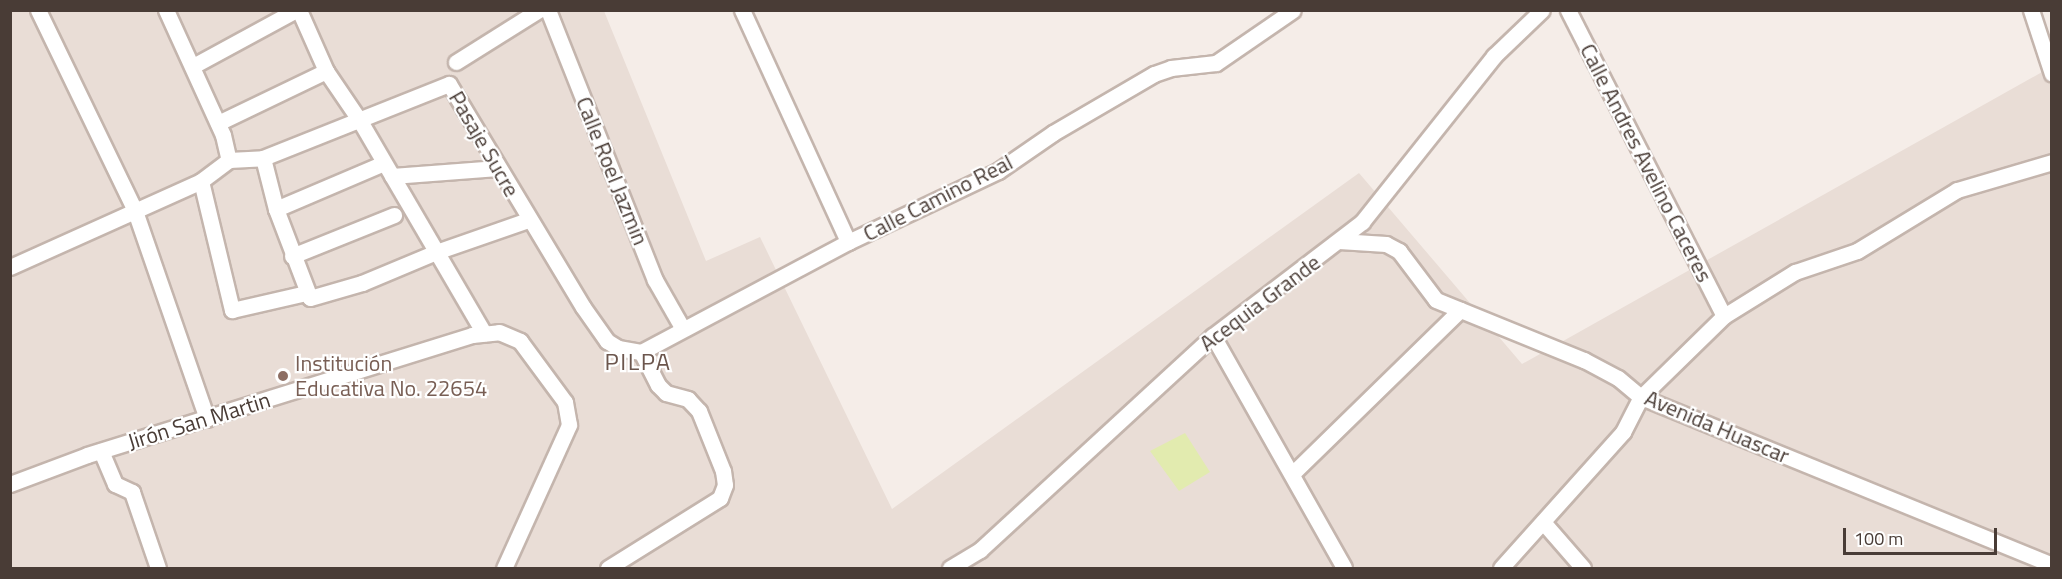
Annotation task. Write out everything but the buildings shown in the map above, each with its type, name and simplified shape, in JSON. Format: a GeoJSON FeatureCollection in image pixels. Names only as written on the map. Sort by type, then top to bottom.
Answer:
{"type":"FeatureCollection","features":[{"type":"Feature","properties":{"kind":"street"},"geometry":{"type":"LineString","coordinates":[[38,10],[135,211],[207,419]]}},
{"type":"Feature","properties":{"kind":"street"},"geometry":{"type":"LineString","coordinates":[[10,267],[201,181],[230,160],[218,123],[166,10]]}},
{"type":"Feature","properties":{"kind":"street"},"geometry":{"type":"LineString","coordinates":[[193,66],[298,10],[326,71],[360,121],[484,333]]}},
{"type":"Feature","properties":{"kind":"street"},"geometry":{"type":"LineString","coordinates":[[456,62],[539,10]]}},
{"type":"Feature","properties":{"kind":"street","name":"Calle Roel Jazmin"},"geometry":{"type":"LineString","coordinates":[[548,10],[655,280],[683,329]]}},
{"type":"Feature","properties":{"kind":"street"},"geometry":{"type":"LineString","coordinates":[[742,10],[848,242]]}},
{"type":"Feature","properties":{"kind":"street","name":"Calle Camino Real"},"geometry":{"type":"LineString","coordinates":[[641,352],[848,242],[998,171],[1053,134],[1154,75],[1171,68],[1216,63],[1293,10]]}},
{"type":"Feature","properties":{"kind":"street","name":"Acequia Grande"},"geometry":{"type":"LineString","coordinates":[[950,568],[980,550],[1214,336],[1339,242],[1362,222],[1494,56],[1542,10]]}},
{"type":"Feature","properties":{"kind":"street","name":"Calle Andres Avelino Caceres"},"geometry":{"type":"LineString","coordinates":[[1568,10],[1724,316]]}},
{"type":"Feature","properties":{"kind":"street"},"geometry":{"type":"LineString","coordinates":[[2031,10],[2052,74]]}},
{"type":"Feature","properties":{"kind":"street"},"geometry":{"type":"LineString","coordinates":[[218,123],[326,71]]}},
{"type":"Feature","properties":{"kind":"street","name":"Pasaje Sucre"},"geometry":{"type":"LineString","coordinates":[[230,160],[263,158],[449,84],[528,220],[607,341],[618,348],[641,352]]}},
{"type":"Feature","properties":{"kind":"street"},"geometry":{"type":"LineString","coordinates":[[263,158],[276,209],[306,293],[310,298],[362,283],[436,252],[528,220]]}},
{"type":"Feature","properties":{"kind":"street"},"geometry":{"type":"LineString","coordinates":[[1501,568],[1623,432],[1641,397],[1724,316],[1795,272],[1857,251],[1957,190],[2052,162]]}},
{"type":"Feature","properties":{"kind":"street"},"geometry":{"type":"LineString","coordinates":[[276,209],[388,170],[498,168]]}},
{"type":"Feature","properties":{"kind":"street"},"geometry":{"type":"LineString","coordinates":[[201,181],[232,310],[306,293]]}},
{"type":"Feature","properties":{"kind":"street"},"geometry":{"type":"LineString","coordinates":[[292,256],[394,215]]}},
{"type":"Feature","properties":{"kind":"street","name":"Avenida Huascar"},"geometry":{"type":"LineString","coordinates":[[1339,242],[1386,244],[1399,250],[1436,300],[1584,360],[1618,378],[1641,397],[2052,565]]}},
{"type":"Feature","properties":{"kind":"street"},"geometry":{"type":"LineString","coordinates":[[1292,474],[1460,310]]}},
{"type":"Feature","properties":{"kind":"street","name":"Jirón San Martin"},"geometry":{"type":"LineString","coordinates":[[11,481],[484,333],[512,335],[520,341],[568,411],[569,425],[504,568]]}},
{"type":"Feature","properties":{"kind":"street"},"geometry":{"type":"LineString","coordinates":[[1214,336],[1344,568]]}},
{"type":"Feature","properties":{"kind":"street"},"geometry":{"type":"LineString","coordinates":[[608,568],[720,498],[725,485],[723,471],[699,411],[688,399],[666,393],[658,385],[641,352]]}},
{"type":"Feature","properties":{"kind":"street"},"geometry":{"type":"LineString","coordinates":[[101,451],[115,484],[132,492],[158,568]]}},
{"type":"Feature","properties":{"kind":"street"},"geometry":{"type":"LineString","coordinates":[[1543,522],[1583,568]]}},
{"type":"Feature","properties":{"kind":"shaded area"},"geometry":{"type":"Polygon","coordinates":[[[10,11],[604,11],[706,261],[760,237],[892,509],[1359,173],[1522,364],[2051,67],[2051,568],[11,568],[10,11]]]}},
{"type":"Feature","properties":{"kind":"green space"},"geometry":{"type":"Polygon","coordinates":[[[1185,433],[1210,472],[1179,491],[1150,451],[1185,433]]]}},
{"type":"Feature","properties":{"kind":"place","name":"Institución Educativa No. 22654"},"geometry":{"type":"Point","coordinates":[283,376]}},
{"type":"Feature","properties":{"kind":"district","name":"PILPA"},"geometry":{"type":"Point","coordinates":[638,362]}}]}
